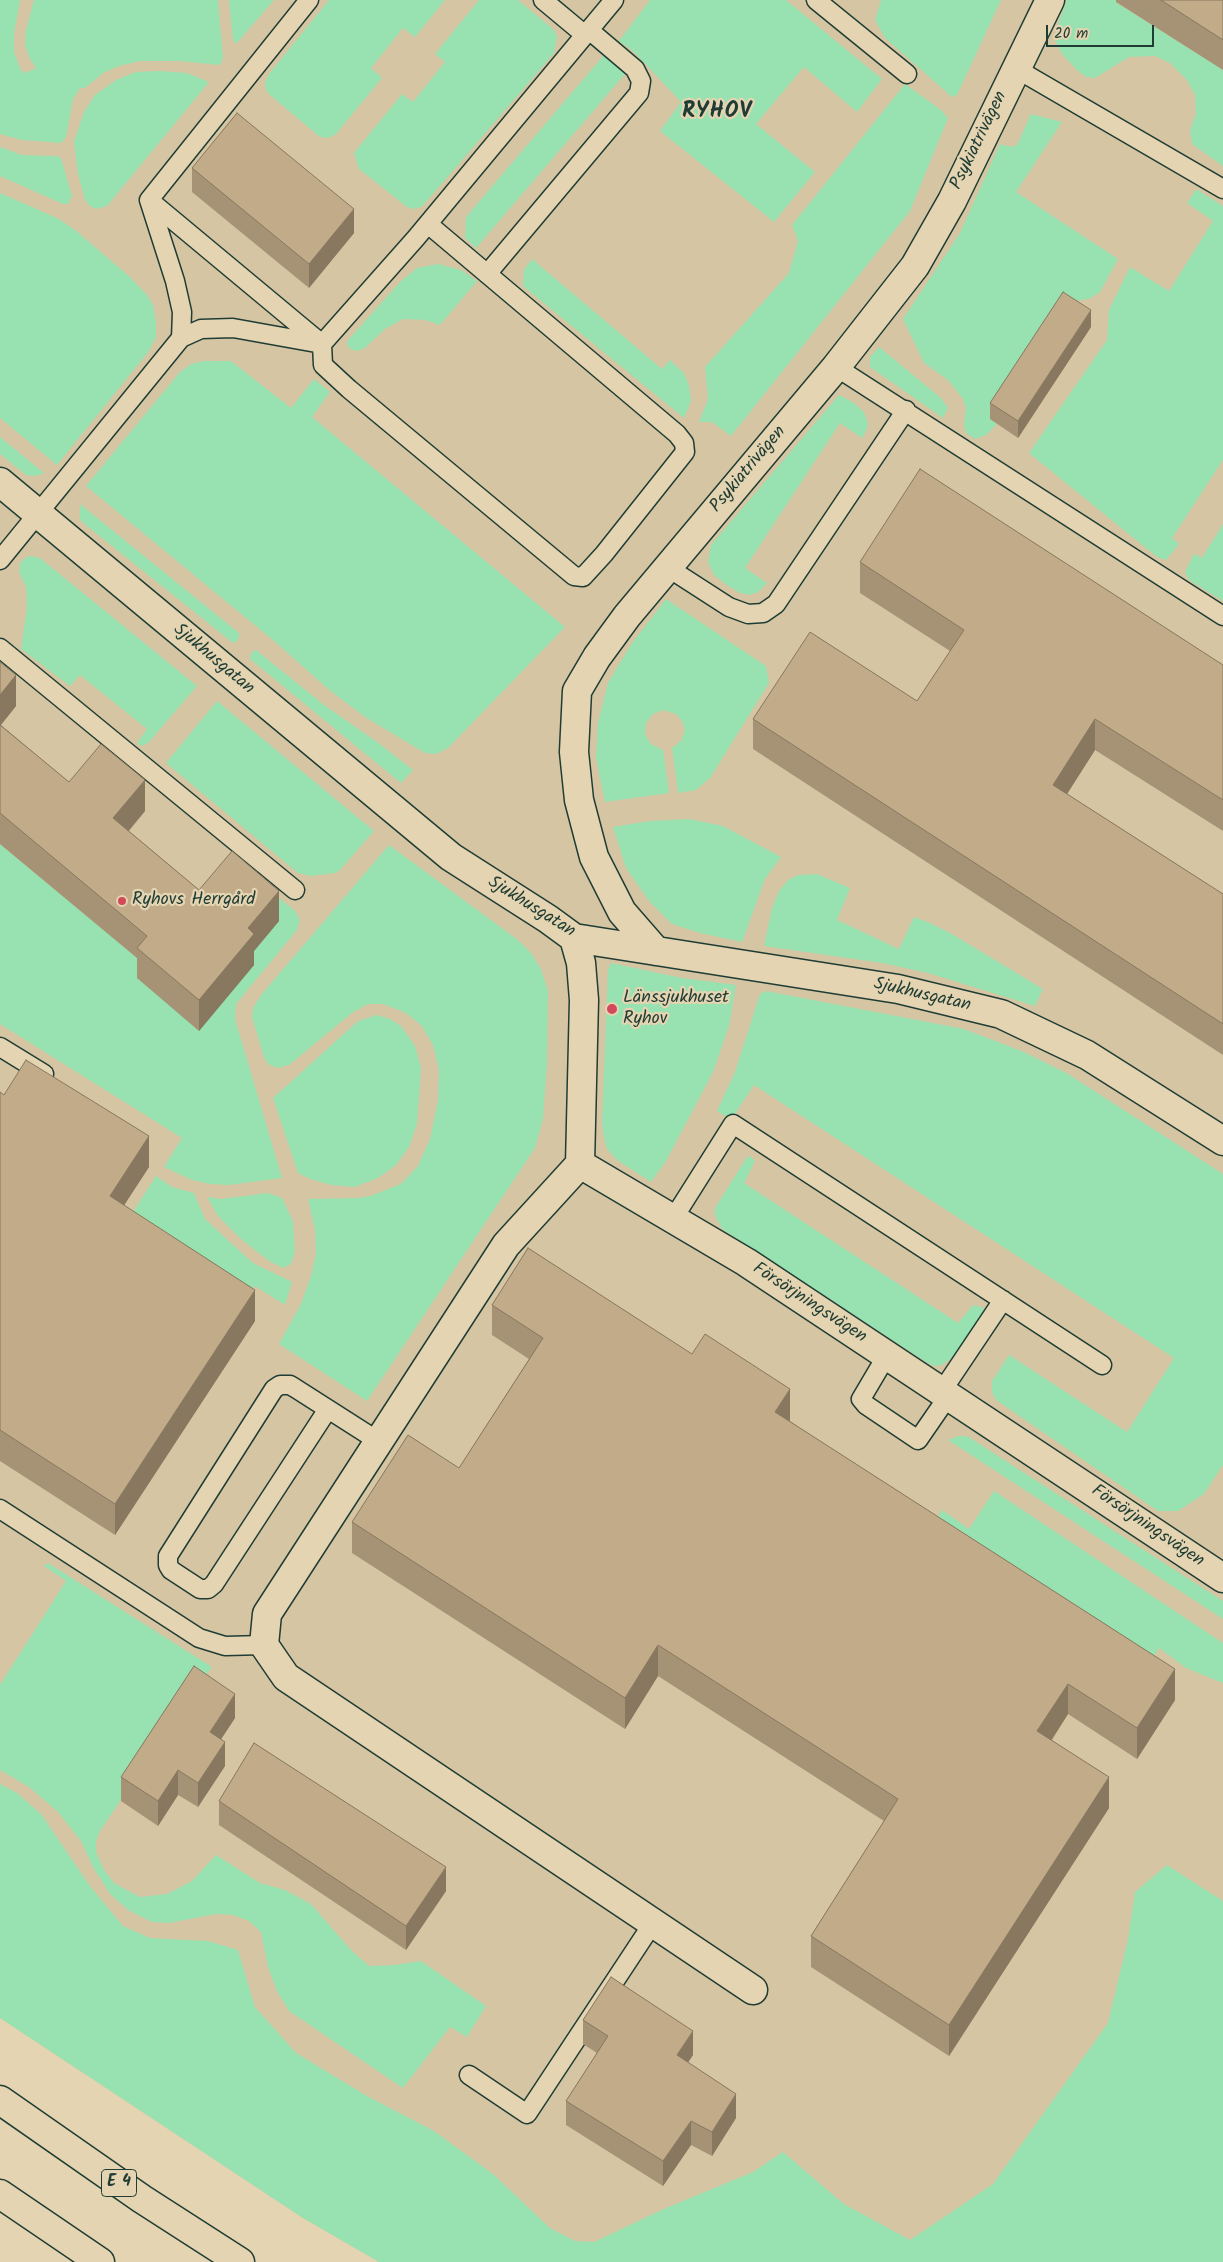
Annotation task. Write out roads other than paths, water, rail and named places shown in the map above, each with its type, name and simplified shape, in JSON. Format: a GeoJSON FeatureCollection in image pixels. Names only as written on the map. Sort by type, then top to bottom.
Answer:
{"type":"FeatureCollection","features":[{"type":"Feature","properties":{"kind":"main road","name":"Psykiatrivägen"},"geometry":{"type":"LineString","coordinates":[[656,951],[622,912],[594,857],[579,800],[574,752],[577,691],[597,657],[667,567],[836,366],[915,266],[952,201],[1015,68],[1050,0]]}},
{"type":"Feature","properties":{"kind":"main road","name":"Sjukhusgatan"},"geometry":{"type":"LineString","coordinates":[[0,482],[451,857],[548,919],[574,938],[898,989],[1002,1014],[1087,1055],[1223,1141]]}},
{"type":"Feature","properties":{"kind":"main road"},"geometry":{"type":"LineString","coordinates":[[574,938],[581,963],[584,1000],[580,1164],[506,1245],[267,1614],[264,1645],[286,1677],[753,1990]]}},
{"type":"Feature","properties":{"kind":"main road","name":"Försörjningsvägen"},"geometry":{"type":"LineString","coordinates":[[580,1164],[746,1262],[1223,1578]]}},
{"type":"Feature","properties":{"kind":"main road","name":"E 4"},"geometry":{"type":"LineString","coordinates":[[0,2100],[142,2199],[240,2262]]}},
{"type":"Feature","properties":{"kind":"main road"},"geometry":{"type":"LineString","coordinates":[[0,2194],[100,2262]]}},
{"type":"Feature","properties":{"kind":"lane"},"geometry":{"type":"LineString","coordinates":[[149,200],[309,0]]}},
{"type":"Feature","properties":{"kind":"lane"},"geometry":{"type":"LineString","coordinates":[[487,274],[640,93],[640,82],[635,70],[543,0]]}},
{"type":"Feature","properties":{"kind":"lane"},"geometry":{"type":"LineString","coordinates":[[428,224],[677,434],[684,443],[685,452],[604,554],[583,577],[574,576],[349,389],[323,365],[322,344],[428,224],[614,0]]}},
{"type":"Feature","properties":{"kind":"lane"},"geometry":{"type":"LineString","coordinates":[[816,0],[907,74]]}},
{"type":"Feature","properties":{"kind":"lane"},"geometry":{"type":"LineString","coordinates":[[1015,68],[1223,189]]}},
{"type":"Feature","properties":{"kind":"lane"},"geometry":{"type":"LineString","coordinates":[[149,200],[175,280],[182,312],[181,338]]}},
{"type":"Feature","properties":{"kind":"lane"},"geometry":{"type":"LineString","coordinates":[[149,200],[322,344]]}},
{"type":"Feature","properties":{"kind":"lane"},"geometry":{"type":"LineString","coordinates":[[0,560],[181,338],[201,329],[233,328],[322,344]]}},
{"type":"Feature","properties":{"kind":"lane"},"geometry":{"type":"LineString","coordinates":[[836,366],[1223,616]]}},
{"type":"Feature","properties":{"kind":"lane"},"geometry":{"type":"LineString","coordinates":[[667,567],[729,608],[748,614],[763,613],[776,604],[906,410]]}},
{"type":"Feature","properties":{"kind":"lane"},"geometry":{"type":"LineString","coordinates":[[0,648],[295,890]]}},
{"type":"Feature","properties":{"kind":"lane"},"geometry":{"type":"LineString","coordinates":[[0,1046],[59,1084]]}},
{"type":"Feature","properties":{"kind":"lane"},"geometry":{"type":"LineString","coordinates":[[673,1219],[733,1124],[1102,1364]]}},
{"type":"Feature","properties":{"kind":"lane"},"geometry":{"type":"LineString","coordinates":[[887,1355],[861,1399],[866,1405],[918,1440],[1003,1300]]}},
{"type":"Feature","properties":{"kind":"lane"},"geometry":{"type":"LineString","coordinates":[[328,1409],[211,1587],[200,1589],[171,1570],[168,1565],[168,1556],[274,1389],[280,1385],[290,1385],[328,1409],[378,1441]]}},
{"type":"Feature","properties":{"kind":"lane"},"geometry":{"type":"LineString","coordinates":[[0,1509],[199,1638],[225,1646],[264,1645]]}},
{"type":"Feature","properties":{"kind":"lane"},"geometry":{"type":"LineString","coordinates":[[469,2075],[527,2114],[654,1923]]}},
{"type":"Feature","properties":{"kind":"place","name":"Ryhovs Herrgård"},"geometry":{"type":"Point","coordinates":[122,901]}},
{"type":"Feature","properties":{"kind":"place","name":"Länssjukhuset Ryhov"},"geometry":{"type":"Point","coordinates":[612,1009]}},
{"type":"Feature","properties":{"kind":"district","name":"RYHOV"},"geometry":{"type":"Point","coordinates":[717,113]}}]}
